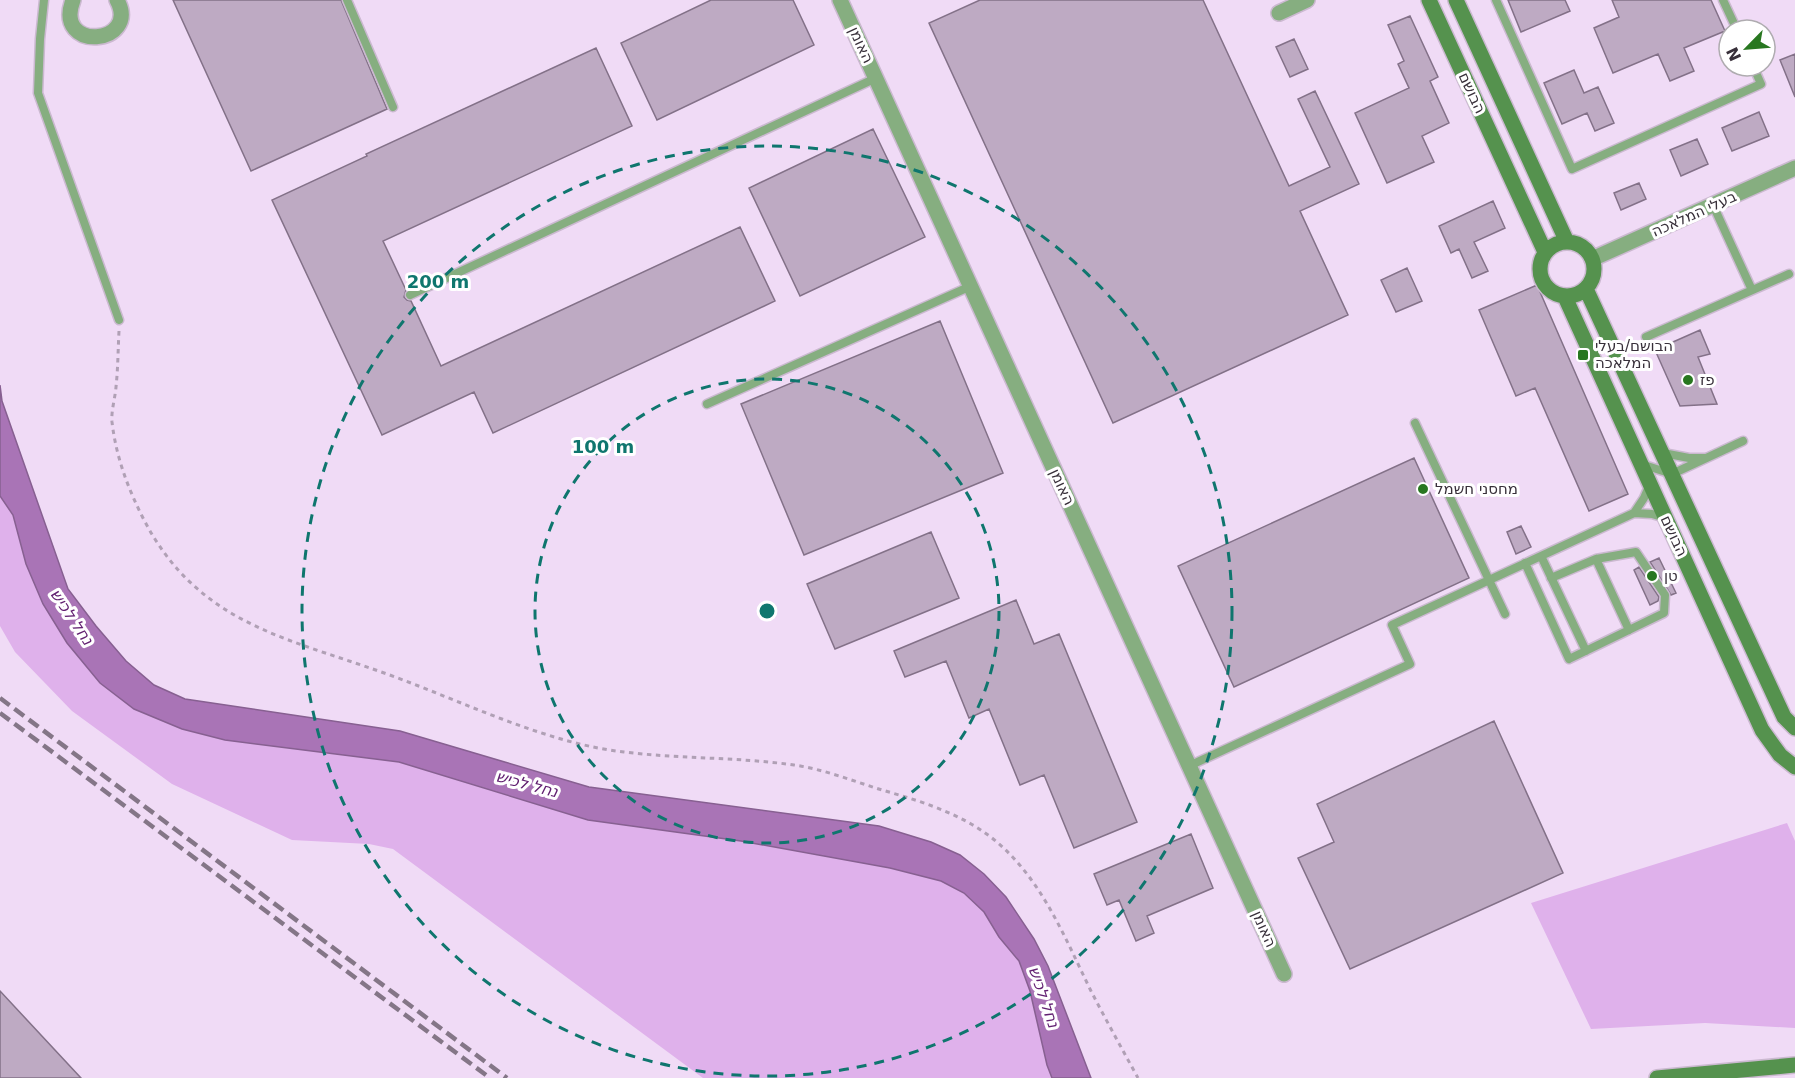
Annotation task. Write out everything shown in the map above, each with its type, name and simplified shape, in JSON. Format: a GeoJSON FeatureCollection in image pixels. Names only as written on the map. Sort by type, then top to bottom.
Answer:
{"type":"FeatureCollection","features":[{"type":"Feature","properties":{"kind":"street"},"geometry":{"type":"LineString","coordinates":[[73,0],[70,17],[73,25],[79,32],[94,38],[103,37],[116,27],[121,12],[117,0]]}},
{"type":"Feature","properties":{"kind":"street","name":"האומן"},"geometry":{"type":"LineString","coordinates":[[840,0],[1284,974]]}},
{"type":"Feature","properties":{"kind":"street"},"geometry":{"type":"LineString","coordinates":[[1279,13],[1307,0]]}},
{"type":"Feature","properties":{"kind":"street","name":"הבושם"},"geometry":{"type":"LineString","coordinates":[[1429,0],[1545,252]]}},
{"type":"Feature","properties":{"kind":"street","name":"הבושם"},"geometry":{"type":"LineString","coordinates":[[1456,0],[1567,242]]}},
{"type":"Feature","properties":{"kind":"street","name":"בעלי המלאכה"},"geometry":{"type":"LineString","coordinates":[[1592,259],[1795,168]]}},
{"type":"Feature","properties":{"kind":"street"},"geometry":{"type":"LineString","coordinates":[[1567,242],[1582,246],[1592,259],[1594,275],[1586,289],[1576,295],[1565,297],[1548,290],[1543,282],[1540,266],[1545,252],[1559,243],[1567,242]]}},
{"type":"Feature","properties":{"kind":"street","name":"הבושם"},"geometry":{"type":"LineString","coordinates":[[1586,289],[1784,717],[1795,728]]}},
{"type":"Feature","properties":{"kind":"street","name":"הבושם"},"geometry":{"type":"LineString","coordinates":[[1565,297],[1762,730],[1780,755],[1795,767]]}},
{"type":"Feature","properties":{"kind":"street"},"geometry":{"type":"LineString","coordinates":[[1657,1078],[1795,1065]]}},
{"type":"Feature","properties":{"kind":"lane"},"geometry":{"type":"LineString","coordinates":[[44,0],[38,93],[119,320]]}},
{"type":"Feature","properties":{"kind":"lane"},"geometry":{"type":"LineString","coordinates":[[64,0],[73,0]]}},
{"type":"Feature","properties":{"kind":"lane"},"geometry":{"type":"LineString","coordinates":[[347,0],[393,107]]}},
{"type":"Feature","properties":{"kind":"lane"},"geometry":{"type":"LineString","coordinates":[[1496,0],[1572,169],[1761,84],[1758,78]]}},
{"type":"Feature","properties":{"kind":"lane"},"geometry":{"type":"LineString","coordinates":[[1723,0],[1731,18]]}},
{"type":"Feature","properties":{"kind":"lane"},"geometry":{"type":"LineString","coordinates":[[410,295],[876,78]]}},
{"type":"Feature","properties":{"kind":"lane"},"geometry":{"type":"LineString","coordinates":[[1713,205],[1752,290]]}},
{"type":"Feature","properties":{"kind":"lane"},"geometry":{"type":"LineString","coordinates":[[1646,337],[1789,274]]}},
{"type":"Feature","properties":{"kind":"lane"},"geometry":{"type":"LineString","coordinates":[[706,404],[970,286]]}},
{"type":"Feature","properties":{"kind":"lane"},"geometry":{"type":"LineString","coordinates":[[1415,423],[1505,615]]}},
{"type":"Feature","properties":{"kind":"lane"},"geometry":{"type":"LineString","coordinates":[[1641,464],[1672,474],[1743,441]]}},
{"type":"Feature","properties":{"kind":"lane"},"geometry":{"type":"LineString","coordinates":[[1663,453],[1689,458],[1708,458]]}},
{"type":"Feature","properties":{"kind":"lane"},"geometry":{"type":"LineString","coordinates":[[1634,513],[1650,484]]}},
{"type":"Feature","properties":{"kind":"lane"},"geometry":{"type":"LineString","coordinates":[[1189,766],[1410,664],[1392,625],[1634,513],[1666,518]]}},
{"type":"Feature","properties":{"kind":"lane"},"geometry":{"type":"LineString","coordinates":[[1525,563],[1569,659],[1664,613],[1665,595],[1636,552],[1596,559],[1551,578]]}},
{"type":"Feature","properties":{"kind":"lane"},"geometry":{"type":"LineString","coordinates":[[1541,556],[1586,651]]}},
{"type":"Feature","properties":{"kind":"lane"},"geometry":{"type":"LineString","coordinates":[[1596,559],[1629,630]]}},
{"type":"Feature","properties":{"kind":"path"},"geometry":{"type":"LineString","coordinates":[[119,320],[118,361],[112,420],[120,463],[129,489],[149,529],[168,558],[188,580],[214,602],[242,621],[281,638],[395,676],[537,731],[568,740],[621,752],[798,765],[921,801],[958,817],[992,838],[1019,864],[1039,889],[1138,1078]]}},
{"type":"Feature","properties":{"kind":"shaded area"},"geometry":{"type":"Polygon","coordinates":[[[0,496],[13,515],[26,564],[135,709],[182,729],[225,740],[399,762],[588,820],[741,841],[890,868],[941,881],[964,893],[984,912],[999,937],[1019,961],[1030,991],[1052,1078],[703,1078],[393,849],[369,844],[292,840],[172,784],[72,711],[15,652],[0,626],[0,496]]]}},
{"type":"Feature","properties":{"kind":"shaded area"},"geometry":{"type":"Polygon","coordinates":[[[1787,823],[1795,841],[1795,1028],[1705,1023],[1591,1029],[1531,903],[1787,823]]]}},
{"type":"Feature","properties":{"kind":"water","name":"נחל לכיש"},"geometry":{"type":"Polygon","coordinates":[[[0,385],[2,401],[68,589],[126,661],[154,685],[185,699],[400,731],[589,787],[879,826],[931,842],[960,855],[984,874],[1006,897],[1034,939],[1048,966],[1091,1078],[1052,1078],[1030,991],[1019,961],[999,937],[984,912],[964,893],[941,881],[890,868],[741,841],[588,820],[399,762],[225,740],[182,729],[134,709],[100,683],[67,643],[43,604],[26,564],[13,515],[0,496],[0,385]]]}},
{"type":"Feature","properties":{"kind":"building"},"geometry":{"type":"Polygon","coordinates":[[[173,0],[341,0],[387,109],[251,171],[173,0]]]}},
{"type":"Feature","properties":{"kind":"building"},"geometry":{"type":"Polygon","coordinates":[[[711,0],[793,0],[814,45],[657,120],[621,43],[711,0]]]}},
{"type":"Feature","properties":{"kind":"building"},"geometry":{"type":"Polygon","coordinates":[[[980,0],[1203,0],[1289,186],[1330,167],[1298,99],[1315,91],[1359,184],[1300,211],[1348,315],[1113,423],[929,23],[980,0]]]}},
{"type":"Feature","properties":{"kind":"building"},"geometry":{"type":"Polygon","coordinates":[[[1508,0],[1565,0],[1570,11],[1521,32],[1508,0]]]}},
{"type":"Feature","properties":{"kind":"building"},"geometry":{"type":"Polygon","coordinates":[[[1612,0],[1711,0],[1719,18],[1717,18],[1717,34],[1684,48],[1694,71],[1670,81],[1658,54],[1613,73],[1594,28],[1619,17],[1612,0]]]}},
{"type":"Feature","properties":{"kind":"building"},"geometry":{"type":"Polygon","coordinates":[[[1410,16],[1438,77],[1430,81],[1449,123],[1422,136],[1434,162],[1387,183],[1355,113],[1409,88],[1398,64],[1404,61],[1388,25],[1410,16]]]}},
{"type":"Feature","properties":{"kind":"building"},"geometry":{"type":"Polygon","coordinates":[[[1294,39],[1308,69],[1290,77],[1276,47],[1294,39]]]}},
{"type":"Feature","properties":{"kind":"building"},"geometry":{"type":"Polygon","coordinates":[[[596,48],[632,126],[383,241],[406,290],[404,297],[411,301],[441,366],[740,227],[775,301],[493,433],[474,392],[382,435],[272,200],[596,48]]]}},
{"type":"Feature","properties":{"kind":"building"},"geometry":{"type":"Polygon","coordinates":[[[1795,54],[1795,97],[1780,60],[1795,54]]]}},
{"type":"Feature","properties":{"kind":"building"},"geometry":{"type":"Polygon","coordinates":[[[1574,70],[1584,93],[1598,87],[1614,123],[1595,131],[1587,113],[1562,124],[1544,83],[1574,70]]]}},
{"type":"Feature","properties":{"kind":"building"},"geometry":{"type":"Polygon","coordinates":[[[1759,112],[1769,136],[1732,151],[1722,128],[1759,112]]]}},
{"type":"Feature","properties":{"kind":"building"},"geometry":{"type":"Polygon","coordinates":[[[873,129],[925,237],[800,296],[749,188],[873,129]]]}},
{"type":"Feature","properties":{"kind":"building"},"geometry":{"type":"Polygon","coordinates":[[[1697,139],[1708,164],[1681,176],[1670,150],[1697,139]]]}},
{"type":"Feature","properties":{"kind":"building"},"geometry":{"type":"Polygon","coordinates":[[[1639,183],[1646,199],[1621,210],[1614,193],[1639,183]]]}},
{"type":"Feature","properties":{"kind":"building"},"geometry":{"type":"Polygon","coordinates":[[[1493,201],[1505,228],[1474,242],[1488,271],[1472,278],[1459,249],[1451,253],[1439,226],[1493,201]]]}},
{"type":"Feature","properties":{"kind":"building"},"geometry":{"type":"Polygon","coordinates":[[[1407,268],[1422,301],[1396,312],[1381,280],[1407,268]]]}},
{"type":"Feature","properties":{"kind":"building"},"geometry":{"type":"Polygon","coordinates":[[[1537,285],[1628,494],[1589,511],[1535,388],[1516,396],[1479,310],[1537,285]]]}},
{"type":"Feature","properties":{"kind":"building"},"geometry":{"type":"Polygon","coordinates":[[[940,321],[1003,473],[804,555],[741,404],[940,321]]]}},
{"type":"Feature","properties":{"kind":"building","name":"פז"},"geometry":{"type":"Polygon","coordinates":[[[1700,330],[1710,354],[1698,357],[1717,404],[1680,406],[1655,350],[1700,330]]]}},
{"type":"Feature","properties":{"kind":"building"},"geometry":{"type":"Polygon","coordinates":[[[1414,458],[1469,578],[1234,687],[1178,566],[1414,458]]]}},
{"type":"Feature","properties":{"kind":"building"},"geometry":{"type":"Polygon","coordinates":[[[1521,526],[1531,547],[1516,554],[1507,532],[1521,526]]]}},
{"type":"Feature","properties":{"kind":"building"},"geometry":{"type":"Polygon","coordinates":[[[931,532],[959,598],[835,649],[807,584],[931,532]]]}},
{"type":"Feature","properties":{"kind":"building"},"geometry":{"type":"Polygon","coordinates":[[[1659,558],[1676,593],[1671,595],[1650,562],[1659,558]]]}},
{"type":"Feature","properties":{"kind":"building"},"geometry":{"type":"Polygon","coordinates":[[[1639,567],[1659,597],[1658,601],[1650,605],[1634,570],[1639,567]]]}},
{"type":"Feature","properties":{"kind":"building"},"geometry":{"type":"Polygon","coordinates":[[[1016,600],[1034,644],[1059,634],[1137,822],[1074,848],[1044,775],[1020,785],[989,709],[969,718],[946,661],[905,677],[894,651],[1016,600]]]}},
{"type":"Feature","properties":{"kind":"building"},"geometry":{"type":"Polygon","coordinates":[[[1494,721],[1563,873],[1350,969],[1298,858],[1334,842],[1317,804],[1494,721]]]}},
{"type":"Feature","properties":{"kind":"building"},"geometry":{"type":"Polygon","coordinates":[[[1191,834],[1213,888],[1147,916],[1154,933],[1136,941],[1119,900],[1107,905],[1094,874],[1191,834]]]}},
{"type":"Feature","properties":{"kind":"building"},"geometry":{"type":"Polygon","coordinates":[[[0,991],[81,1078],[0,1078],[0,991]]]}},
{"type":"Feature","properties":{"kind":"railway"},"geometry":{"type":"LineString","coordinates":[[0,698],[507,1078]]}},
{"type":"Feature","properties":{"kind":"railway"},"geometry":{"type":"LineString","coordinates":[[0,713],[490,1078]]}},
{"type":"Feature","properties":{"kind":"place","name":"הבושם/בעלי המלאכה"},"geometry":{"type":"Point","coordinates":[1583,355]}},
{"type":"Feature","properties":{"kind":"place","name":"פז"},"geometry":{"type":"Point","coordinates":[1688,380]}},
{"type":"Feature","properties":{"kind":"place","name":"מחסני חשמל"},"geometry":{"type":"Point","coordinates":[1423,489]}},
{"type":"Feature","properties":{"kind":"place","name":"טן"},"geometry":{"type":"Point","coordinates":[1652,576]}}]}
